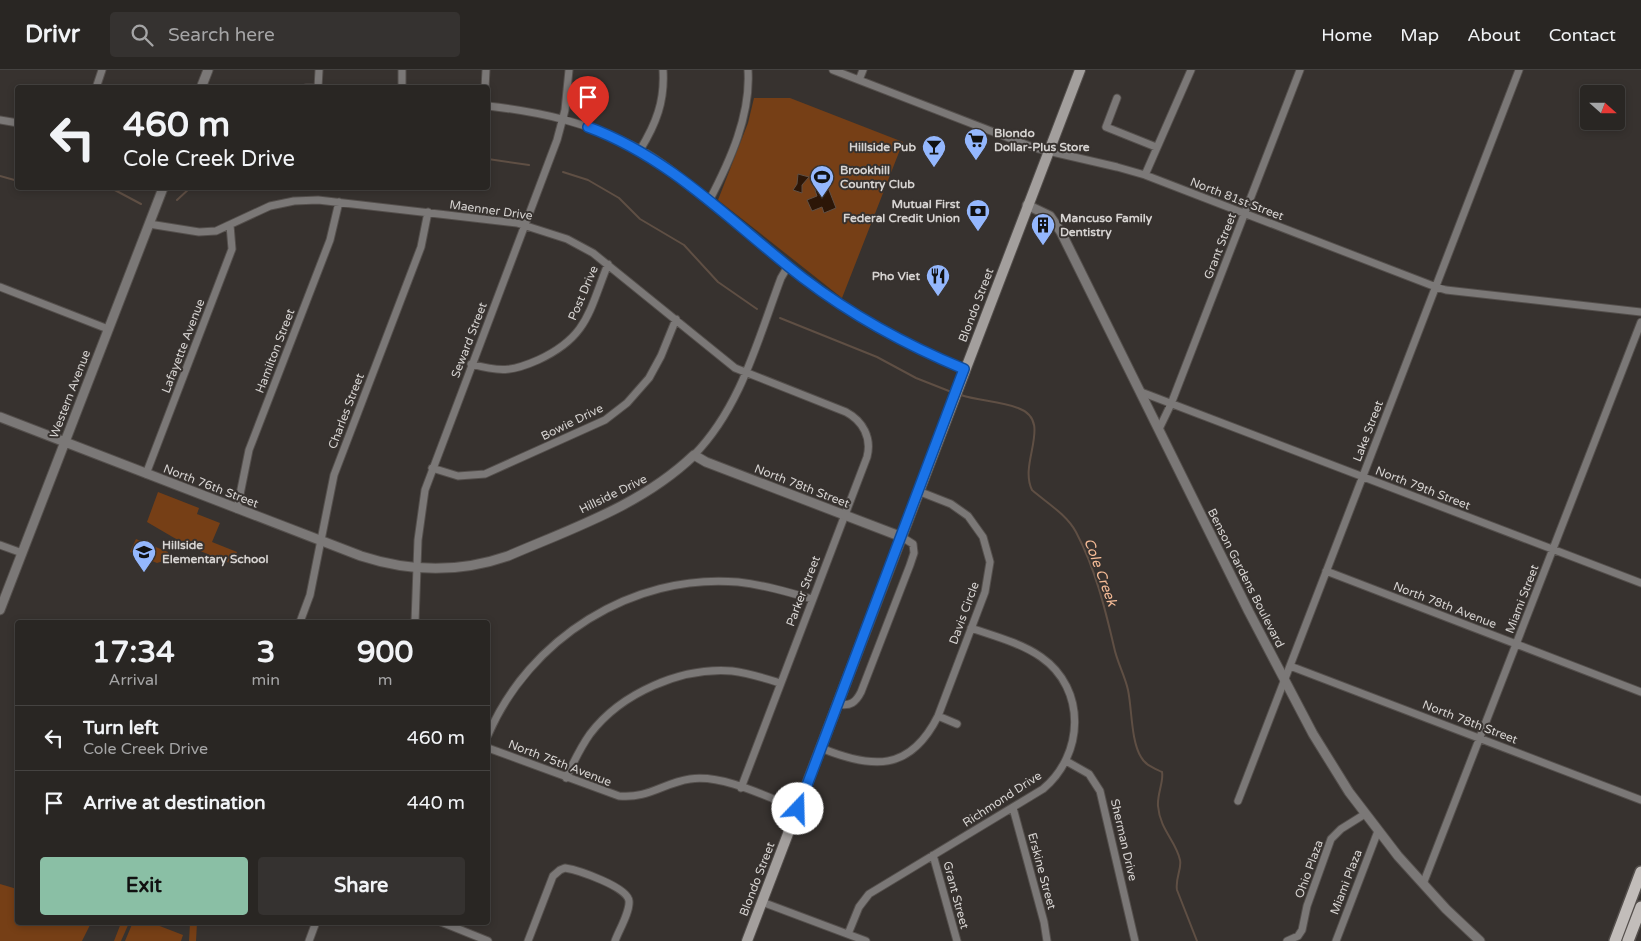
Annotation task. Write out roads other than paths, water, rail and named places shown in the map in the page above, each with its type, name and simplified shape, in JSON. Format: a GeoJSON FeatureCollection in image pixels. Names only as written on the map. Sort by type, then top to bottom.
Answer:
{"type":"FeatureCollection","features":[{"type":"Feature","properties":{"kind":"main road","name":"Blondo Street"},"geometry":{"type":"LineString","coordinates":[[747,941],[902,537],[950,405],[1080,70]]}},
{"type":"Feature","properties":{"kind":"main road"},"geometry":{"type":"LineString","coordinates":[[1615,941],[1641,872]]}},
{"type":"Feature","properties":{"kind":"main road"},"geometry":{"type":"LineString","coordinates":[[1628,941],[1641,907]]}},
{"type":"Feature","properties":{"kind":"street"},"geometry":{"type":"LineString","coordinates":[[97,85],[102,70]]}},
{"type":"Feature","properties":{"kind":"street"},"geometry":{"type":"LineString","coordinates":[[202,85],[208,70]]}},
{"type":"Feature","properties":{"kind":"street"},"geometry":{"type":"LineString","coordinates":[[318,85],[319,70]]}},
{"type":"Feature","properties":{"kind":"street"},"geometry":{"type":"LineString","coordinates":[[402,70],[402,85]]}},
{"type":"Feature","properties":{"kind":"street"},"geometry":{"type":"LineString","coordinates":[[485,85],[486,70]]}},
{"type":"Feature","properties":{"kind":"street","name":"Seward Street"},"geometry":{"type":"LineString","coordinates":[[414,620],[420,509],[432,468],[564,119],[569,70]]}},
{"type":"Feature","properties":{"kind":"street"},"geometry":{"type":"LineString","coordinates":[[640,150],[653,127],[661,106],[663,70]]}},
{"type":"Feature","properties":{"kind":"street"},"geometry":{"type":"LineString","coordinates":[[709,201],[744,118],[749,90],[748,70]]}},
{"type":"Feature","properties":{"kind":"street","name":"North 81st Street"},"geometry":{"type":"LineString","coordinates":[[833,70],[1048,152],[1117,166],[1145,176],[1446,290],[1641,312]]}},
{"type":"Feature","properties":{"kind":"street"},"geometry":{"type":"LineString","coordinates":[[859,80],[863,70]]}},
{"type":"Feature","properties":{"kind":"street"},"geometry":{"type":"LineString","coordinates":[[1145,176],[1191,70]]}},
{"type":"Feature","properties":{"kind":"street","name":"Grant Street"},"geometry":{"type":"LineString","coordinates":[[1158,429],[1171,404],[1300,70]]}},
{"type":"Feature","properties":{"kind":"street","name":"Lake Street"},"geometry":{"type":"LineString","coordinates":[[1238,801],[1519,70]]}},
{"type":"Feature","properties":{"kind":"street"},"geometry":{"type":"LineString","coordinates":[[1117,98],[1106,127],[1156,147]]}},
{"type":"Feature","properties":{"kind":"street"},"geometry":{"type":"LineString","coordinates":[[490,106],[529,110],[564,119],[602,132],[640,150],[666,167],[788,266],[843,307],[913,347],[964,369]]}},
{"type":"Feature","properties":{"kind":"street"},"geometry":{"type":"LineString","coordinates":[[0,120],[15,122]]}},
{"type":"Feature","properties":{"kind":"street","name":"Western Avenue"},"geometry":{"type":"LineString","coordinates":[[0,610],[162,190]]}},
{"type":"Feature","properties":{"kind":"street","name":"Maenner Drive"},"geometry":{"type":"LineString","coordinates":[[149,224],[208,232],[230,225],[258,210],[281,203],[307,200],[428,212],[525,225],[567,239],[608,264],[735,368],[843,411]]}},
{"type":"Feature","properties":{"kind":"street","name":"Hamilton Street"},"geometry":{"type":"LineString","coordinates":[[237,509],[249,450],[330,240],[339,202]]}},
{"type":"Feature","properties":{"kind":"street","name":"Benson Gardens Boulevard"},"geometry":{"type":"LineString","coordinates":[[1027,205],[1046,213],[1056,223],[1284,681],[1335,771],[1378,831],[1423,884],[1476,939]]}},
{"type":"Feature","properties":{"kind":"street","name":"Charles Street"},"geometry":{"type":"LineString","coordinates":[[301,620],[310,595],[334,475],[421,248],[428,212]]}},
{"type":"Feature","properties":{"kind":"street","name":"Lafayette Avenue"},"geometry":{"type":"LineString","coordinates":[[146,474],[232,250],[230,225]]}},
{"type":"Feature","properties":{"kind":"street","name":"Post Drive"},"geometry":{"type":"LineString","coordinates":[[471,364],[499,370],[510,370],[525,366],[566,345],[580,329],[608,264]]}},
{"type":"Feature","properties":{"kind":"street","name":"Hillside Drive"},"geometry":{"type":"LineString","coordinates":[[417,568],[468,566],[508,556],[642,497],[667,479],[694,455],[724,418],[746,373],[781,278],[788,266]]}},
{"type":"Feature","properties":{"kind":"street"},"geometry":{"type":"LineString","coordinates":[[0,287],[108,329]]}},
{"type":"Feature","properties":{"kind":"street","name":"Bowie Drive"},"geometry":{"type":"LineString","coordinates":[[432,468],[458,476],[485,474],[605,420],[627,403],[649,378],[661,356],[676,319]]}},
{"type":"Feature","properties":{"kind":"street","name":"Miami Street"},"geometry":{"type":"LineString","coordinates":[[1423,884],[1641,322]]}},
{"type":"Feature","properties":{"kind":"street","name":"North 79th Street"},"geometry":{"type":"LineString","coordinates":[[1141,392],[1641,583]]}},
{"type":"Feature","properties":{"kind":"street","name":"Parker Street"},"geometry":{"type":"LineString","coordinates":[[741,788],[867,457],[869,445],[865,431],[859,422],[843,411]]}},
{"type":"Feature","properties":{"kind":"street","name":"North 76th Street"},"geometry":{"type":"LineString","coordinates":[[0,416],[146,474],[374,560],[417,568]]}},
{"type":"Feature","properties":{"kind":"street","name":"North 78th Street"},"geometry":{"type":"LineString","coordinates":[[694,455],[706,462],[902,537]]}},
{"type":"Feature","properties":{"kind":"street","name":"Davis Circle"},"geometry":{"type":"LineString","coordinates":[[821,748],[855,761],[871,763],[891,760],[905,754],[919,744],[929,732],[938,716],[989,578],[990,562],[977,526],[963,511],[918,491]]}},
{"type":"Feature","properties":{"kind":"street"},"geometry":{"type":"LineString","coordinates":[[838,704],[850,705],[856,701],[861,692],[910,565],[914,548],[910,542],[902,537]]}},
{"type":"Feature","properties":{"kind":"street"},"geometry":{"type":"LineString","coordinates":[[0,545],[22,553]]}},
{"type":"Feature","properties":{"kind":"street","name":"North 78th Avenue"},"geometry":{"type":"LineString","coordinates":[[1326,571],[1641,692]]}},
{"type":"Feature","properties":{"kind":"street"},"geometry":{"type":"LineString","coordinates":[[490,731],[504,700],[534,662],[570,631],[621,603],[662,589],[710,582],[760,585],[812,599]]}},
{"type":"Feature","properties":{"kind":"street","name":"Richmond Drive"},"geometry":{"type":"LineString","coordinates":[[848,934],[859,907],[869,894],[1013,808],[1050,783],[1066,761],[1074,740],[1075,718],[1070,696],[1060,676],[1049,664],[1034,653],[971,628]]}},
{"type":"Feature","properties":{"kind":"street","name":"North 78th Street"},"geometry":{"type":"LineString","coordinates":[[1290,666],[1641,800]]}},
{"type":"Feature","properties":{"kind":"street"},"geometry":{"type":"LineString","coordinates":[[566,778],[581,747],[599,723],[623,703],[654,686],[685,675],[715,671],[747,673],[780,683]]}},
{"type":"Feature","properties":{"kind":"street"},"geometry":{"type":"LineString","coordinates":[[938,716],[957,724]]}},
{"type":"Feature","properties":{"kind":"street","name":"North 75th Avenue"},"geometry":{"type":"LineString","coordinates":[[490,749],[609,794],[627,797],[651,794],[678,782],[696,778],[718,780],[798,809]]}},
{"type":"Feature","properties":{"kind":"street","name":"Sherman Drive"},"geometry":{"type":"LineString","coordinates":[[1066,761],[1089,774],[1100,791],[1135,941]]}},
{"type":"Feature","properties":{"kind":"street","name":"Erskine Street"},"geometry":{"type":"LineString","coordinates":[[1013,808],[1044,922],[1047,941]]}},
{"type":"Feature","properties":{"kind":"street","name":"Ohio Plaza"},"geometry":{"type":"LineString","coordinates":[[1287,941],[1298,936],[1302,930],[1307,906],[1332,839],[1341,829],[1366,814]]}},
{"type":"Feature","properties":{"kind":"street","name":"Miami Plaza"},"geometry":{"type":"LineString","coordinates":[[1336,941],[1378,831]]}},
{"type":"Feature","properties":{"kind":"street","name":"Grant Street"},"geometry":{"type":"LineString","coordinates":[[934,855],[957,941]]}},
{"type":"Feature","properties":{"kind":"street"},"geometry":{"type":"LineString","coordinates":[[528,941],[553,876],[566,868],[620,888],[628,895],[629,904],[615,941]]}},
{"type":"Feature","properties":{"kind":"street"},"geometry":{"type":"LineString","coordinates":[[762,902],[866,941]]}},
{"type":"Feature","properties":{"kind":"street"},"geometry":{"type":"LineString","coordinates":[[309,941],[315,925]]}},
{"type":"Feature","properties":{"kind":"street"},"geometry":{"type":"LineString","coordinates":[[446,925],[488,941]]}},
{"type":"Feature","properties":{"kind":"waterway","name":"Cole Creek"},"geometry":{"type":"LineString","coordinates":[[490,159],[529,165]]}},
{"type":"Feature","properties":{"kind":"waterway","name":"Cole Creek"},"geometry":{"type":"LineString","coordinates":[[563,172],[588,180],[619,198],[640,219],[684,245],[718,282],[757,309]]}},
{"type":"Feature","properties":{"kind":"waterway","name":"Cole Creek"},"geometry":{"type":"LineString","coordinates":[[0,176],[15,180]]}},
{"type":"Feature","properties":{"kind":"waterway","name":"Cole Creek"},"geometry":{"type":"LineString","coordinates":[[115,190],[141,204]]}},
{"type":"Feature","properties":{"kind":"waterway","name":"Cole Creek"},"geometry":{"type":"LineString","coordinates":[[177,200],[188,190]]}},
{"type":"Feature","properties":{"kind":"waterway","name":"Cole Creek"},"geometry":{"type":"LineString","coordinates":[[780,318],[877,357],[916,378],[954,393]]}},
{"type":"Feature","properties":{"kind":"waterway","name":"Cole Creek"},"geometry":{"type":"LineString","coordinates":[[961,395],[1018,408],[1028,414],[1033,422],[1035,432],[1029,467],[1029,479],[1032,490],[1062,514],[1072,526],[1083,546],[1094,574],[1115,653],[1128,690],[1135,742],[1145,762],[1162,772],[1158,801],[1159,814],[1178,853],[1180,863],[1177,890],[1197,941]]}},
{"type":"Feature","properties":{"kind":"place","name":"Blondo Dollar-Plus Store"},"geometry":{"type":"Point","coordinates":[976,161]}},
{"type":"Feature","properties":{"kind":"place","name":"Hillside Pub"},"geometry":{"type":"Point","coordinates":[934,168]}},
{"type":"Feature","properties":{"kind":"place","name":"Brookhill Country Club"},"geometry":{"type":"Point","coordinates":[822,198]}},
{"type":"Feature","properties":{"kind":"place","name":"Mutual First Federal Credit Union"},"geometry":{"type":"Point","coordinates":[978,232]}},
{"type":"Feature","properties":{"kind":"place","name":"Mancuso Family Dentistry"},"geometry":{"type":"Point","coordinates":[1043,246]}},
{"type":"Feature","properties":{"kind":"place","name":"Pho Viet"},"geometry":{"type":"Point","coordinates":[938,297]}},
{"type":"Feature","properties":{"kind":"place","name":"Hillside Elementary School"},"geometry":{"type":"Point","coordinates":[144,573]}}]}
